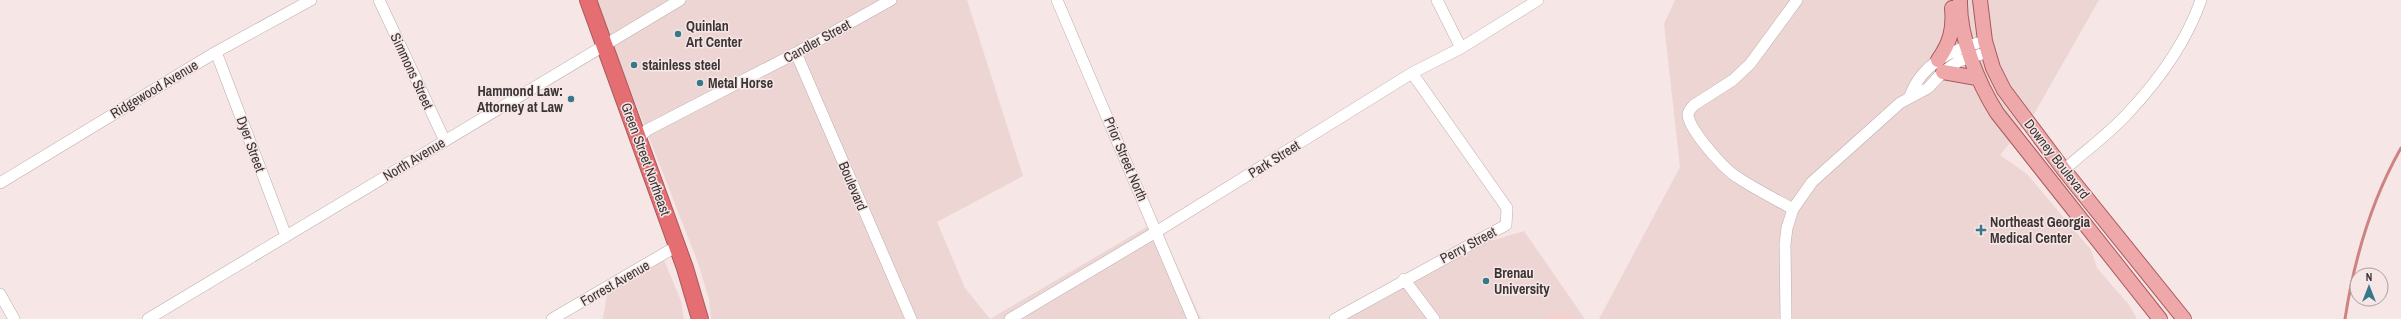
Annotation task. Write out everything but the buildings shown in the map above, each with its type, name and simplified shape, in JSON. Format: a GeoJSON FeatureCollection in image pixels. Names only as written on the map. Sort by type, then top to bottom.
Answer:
{"type":"FeatureCollection","features":[{"type":"Feature","properties":{"kind":"highway","name":"Green Street Northeast"},"geometry":{"type":"LineString","coordinates":[[588,0],[677,246],[700,319]]}},
{"type":"Feature","properties":{"kind":"main road"},"geometry":{"type":"LineString","coordinates":[[1952,0],[1953,25],[1948,45],[1940,66],[1977,78]]}},
{"type":"Feature","properties":{"kind":"main road","name":"Downey Boulevard"},"geometry":{"type":"LineString","coordinates":[[1960,0],[1962,19],[1977,78],[1997,113],[2032,160],[2160,319]]}},
{"type":"Feature","properties":{"kind":"main road","name":"Downey Boulevard"},"geometry":{"type":"LineString","coordinates":[[1980,0],[1986,46],[2004,90],[2064,170],[2184,319]]}},
{"type":"Feature","properties":{"kind":"main road"},"geometry":{"type":"LineString","coordinates":[[2032,160],[2064,170]]}},
{"type":"Feature","properties":{"kind":"main road"},"geometry":{"type":"LineString","coordinates":[[2051,184],[2082,192]]}},
{"type":"Feature","properties":{"kind":"street","name":"Ridgewood Avenue"},"geometry":{"type":"LineString","coordinates":[[0,183],[216,52],[311,0]]}},
{"type":"Feature","properties":{"kind":"street","name":"Simmons Street"},"geometry":{"type":"LineString","coordinates":[[379,0],[445,141]]}},
{"type":"Feature","properties":{"kind":"street","name":"North Avenue"},"geometry":{"type":"LineString","coordinates":[[148,319],[680,0]]}},
{"type":"Feature","properties":{"kind":"street","name":"Candler Street"},"geometry":{"type":"LineString","coordinates":[[639,138],[647,130],[796,53],[891,0]]}},
{"type":"Feature","properties":{"kind":"street","name":"Prior Street North"},"geometry":{"type":"LineString","coordinates":[[1057,0],[1193,319]]}},
{"type":"Feature","properties":{"kind":"street"},"geometry":{"type":"LineString","coordinates":[[1437,0],[1461,48]]}},
{"type":"Feature","properties":{"kind":"street","name":"Park Street"},"geometry":{"type":"LineString","coordinates":[[1010,319],[1156,232],[1412,73],[1461,48],[1538,0]]}},
{"type":"Feature","properties":{"kind":"street"},"geometry":{"type":"LineString","coordinates":[[1793,209],[1736,177],[1716,157],[1694,128],[1688,116],[1689,110],[1694,105],[1733,80],[1750,64],[1797,0]]}},
{"type":"Feature","properties":{"kind":"street"},"geometry":{"type":"LineString","coordinates":[[2064,170],[2128,113],[2169,64],[2187,36],[2201,0]]}},
{"type":"Feature","properties":{"kind":"street"},"geometry":{"type":"LineString","coordinates":[[1786,319],[1785,244],[1793,209],[1812,182],[1910,96],[1928,88],[1940,66],[1970,51],[1986,46]]}},
{"type":"Feature","properties":{"kind":"street","name":"Dyer Street"},"geometry":{"type":"LineString","coordinates":[[216,52],[286,236]]}},
{"type":"Feature","properties":{"kind":"street","name":"Boulevard"},"geometry":{"type":"LineString","coordinates":[[796,53],[911,319]]}},
{"type":"Feature","properties":{"kind":"street","name":"Perry Street"},"geometry":{"type":"LineString","coordinates":[[1334,319],[1506,224],[1507,208],[1412,73]]}},
{"type":"Feature","properties":{"kind":"street","name":"Forrest Avenue"},"geometry":{"type":"LineString","coordinates":[[552,319],[677,246]]}},
{"type":"Feature","properties":{"kind":"street"},"geometry":{"type":"LineString","coordinates":[[1404,279],[1434,319]]}},
{"type":"Feature","properties":{"kind":"street"},"geometry":{"type":"LineString","coordinates":[[0,294],[14,319]]}},
{"type":"Feature","properties":{"kind":"shaded area"},"geometry":{"type":"Polygon","coordinates":[[[594,0],[967,0],[1023,176],[937,222],[965,288],[990,319],[711,319],[709,299],[698,263],[594,0]]]}},
{"type":"Feature","properties":{"kind":"shaded area"},"geometry":{"type":"Polygon","coordinates":[[[1675,0],[2099,0],[2034,114],[2000,155],[2027,174],[2091,250],[2097,268],[2129,305],[2137,319],[1599,319],[1680,167],[1664,24],[1675,0]]]}},
{"type":"Feature","properties":{"kind":"shaded area"},"geometry":{"type":"Polygon","coordinates":[[[1157,221],[1201,319],[990,319],[1157,221]]]}},
{"type":"Feature","properties":{"kind":"shaded area","name":"Brenau University"},"geometry":{"type":"Polygon","coordinates":[[[1524,231],[1585,319],[1344,319],[1484,243],[1524,231]]]}},
{"type":"Feature","properties":{"kind":"shaded area"},"geometry":{"type":"Polygon","coordinates":[[[664,260],[681,301],[684,319],[603,319],[607,293],[664,260]]]}},
{"type":"Feature","properties":{"kind":"shaded area"},"geometry":{"type":"Polygon","coordinates":[[[1550,315],[1571,315],[1574,319],[1547,319],[1550,315]]]}},
{"type":"Feature","properties":{"kind":"waterway"},"geometry":{"type":"LineString","coordinates":[[2345,319],[2353,275],[2365,231],[2372,210],[2390,168],[2401,148]]}},
{"type":"Feature","properties":{"kind":"place","name":"Quinlan Art Center"},"geometry":{"type":"Point","coordinates":[678,34]}},
{"type":"Feature","properties":{"kind":"place","name":"stainless steel"},"geometry":{"type":"Point","coordinates":[634,65]}},
{"type":"Feature","properties":{"kind":"place","name":"Metal Horse"},"geometry":{"type":"Point","coordinates":[700,83]}},
{"type":"Feature","properties":{"kind":"place","name":"Hammond Law: Attorney at Law"},"geometry":{"type":"Point","coordinates":[571,99]}},
{"type":"Feature","properties":{"kind":"place","name":"Northeast Georgia Medical Center"},"geometry":{"type":"Point","coordinates":[1981,230]}},
{"type":"Feature","properties":{"kind":"place","name":"Brenau University"},"geometry":{"type":"Point","coordinates":[1486,281]}}]}
